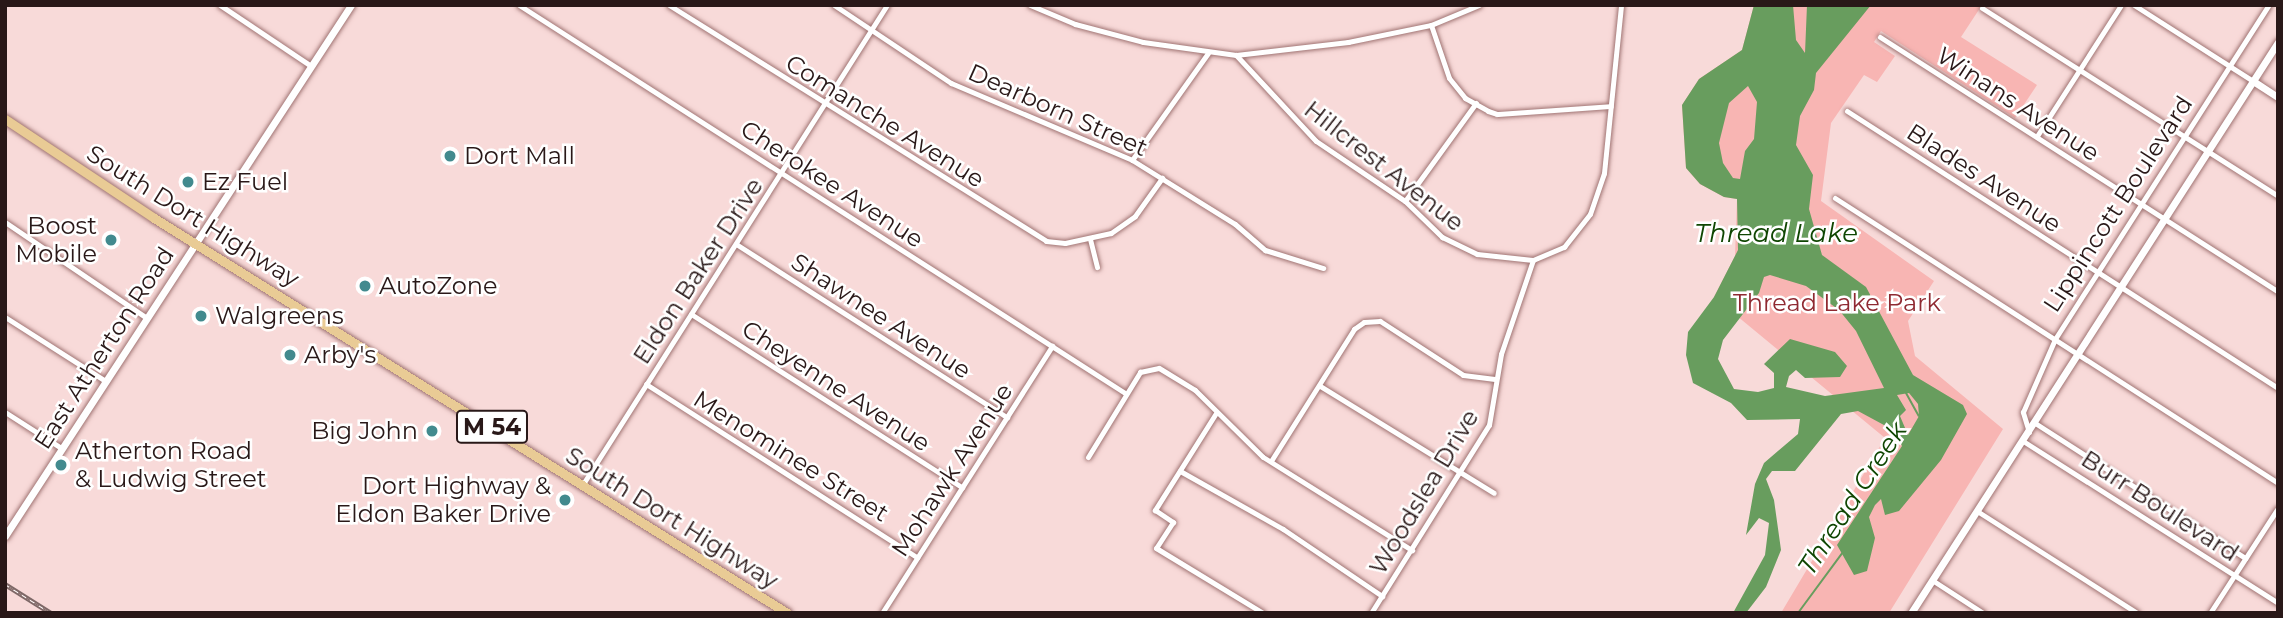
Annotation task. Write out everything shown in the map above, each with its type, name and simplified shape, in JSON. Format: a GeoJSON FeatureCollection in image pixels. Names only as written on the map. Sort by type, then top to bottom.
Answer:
{"type":"FeatureCollection","features":[{"type":"Feature","properties":{"kind":"main road","name":"South Dort Highway"},"geometry":{"type":"LineString","coordinates":[[5,119],[787,613]]}},
{"type":"Feature","properties":{"kind":"street"},"geometry":{"type":"LineString","coordinates":[[220,5],[311,66]]}},
{"type":"Feature","properties":{"kind":"street","name":"East Atherton Road"},"geometry":{"type":"LineString","coordinates":[[5,536],[104,380],[351,5]]}},
{"type":"Feature","properties":{"kind":"street","name":"Cherokee Avenue"},"geometry":{"type":"LineString","coordinates":[[519,5],[1125,393]]}},
{"type":"Feature","properties":{"kind":"street","name":"Comanche Avenue"},"geometry":{"type":"LineString","coordinates":[[669,5],[1030,234],[1065,243],[1111,233],[1135,216],[1163,178]]}},
{"type":"Feature","properties":{"kind":"street","name":"Dearborn Street"},"geometry":{"type":"LineString","coordinates":[[834,5],[985,100],[1132,160],[1235,224],[1265,250],[1323,268]]}},
{"type":"Feature","properties":{"kind":"street","name":"Eldon Baker Drive"},"geometry":{"type":"LineString","coordinates":[[583,485],[887,5]]}},
{"type":"Feature","properties":{"kind":"street"},"geometry":{"type":"LineString","coordinates":[[1030,5],[1112,34],[1208,53],[1236,55],[1348,42],[1431,25],[1479,5]]}},
{"type":"Feature","properties":{"kind":"street"},"geometry":{"type":"LineString","coordinates":[[1533,260],[1564,247],[1590,214],[1604,173],[1621,5]]}},
{"type":"Feature","properties":{"kind":"street"},"geometry":{"type":"LineString","coordinates":[[2037,136],[2121,5]]}},
{"type":"Feature","properties":{"kind":"street"},"geometry":{"type":"LineString","coordinates":[[2134,5],[2278,97]]}},
{"type":"Feature","properties":{"kind":"street","name":"Lippincott Boulevard"},"geometry":{"type":"LineString","coordinates":[[2029,432],[2023,412],[2055,339],[2269,5]]}},
{"type":"Feature","properties":{"kind":"street"},"geometry":{"type":"LineString","coordinates":[[1982,8],[2080,68],[2278,197]]}},
{"type":"Feature","properties":{"kind":"street"},"geometry":{"type":"LineString","coordinates":[[1431,25],[1449,78],[1465,98],[1497,114],[1611,106]]}},
{"type":"Feature","properties":{"kind":"street","name":"Winans Avenue"},"geometry":{"type":"LineString","coordinates":[[1880,37],[2278,292]]}},
{"type":"Feature","properties":{"kind":"street","name":"Lippincott Boulevard"},"geometry":{"type":"LineString","coordinates":[[1911,613],[2080,355],[2278,42]]}},
{"type":"Feature","properties":{"kind":"street"},"geometry":{"type":"LineString","coordinates":[[1132,160],[1208,53]]}},
{"type":"Feature","properties":{"kind":"street","name":"Hillcrest Avenue"},"geometry":{"type":"LineString","coordinates":[[1236,55],[1316,141],[1405,201],[1442,237],[1461,248],[1501,260],[1533,260]]}},
{"type":"Feature","properties":{"kind":"street"},"geometry":{"type":"LineString","coordinates":[[1405,201],[1476,103]]}},
{"type":"Feature","properties":{"kind":"street","name":"Blades Avenue"},"geometry":{"type":"LineString","coordinates":[[1847,111],[2278,387]]}},
{"type":"Feature","properties":{"kind":"street"},"geometry":{"type":"LineString","coordinates":[[1835,198],[2278,484]]}},
{"type":"Feature","properties":{"kind":"street"},"geometry":{"type":"LineString","coordinates":[[5,222],[147,318]]}},
{"type":"Feature","properties":{"kind":"street"},"geometry":{"type":"LineString","coordinates":[[1090,239],[1097,267]]}},
{"type":"Feature","properties":{"kind":"street","name":"Shawnee Avenue"},"geometry":{"type":"LineString","coordinates":[[736,244],[1007,417]]}},
{"type":"Feature","properties":{"kind":"street","name":"Woodslea Drive"},"geometry":{"type":"LineString","coordinates":[[1371,613],[1489,425],[1495,379],[1533,260]]}},
{"type":"Feature","properties":{"kind":"street","name":"Cheyenne Avenue"},"geometry":{"type":"LineString","coordinates":[[691,314],[962,487]]}},
{"type":"Feature","properties":{"kind":"street"},"geometry":{"type":"LineString","coordinates":[[5,317],[104,380]]}},
{"type":"Feature","properties":{"kind":"street"},"geometry":{"type":"LineString","coordinates":[[1271,461],[1358,324],[1380,321],[1464,375],[1495,379]]}},
{"type":"Feature","properties":{"kind":"street","name":"Mohawk Avenue"},"geometry":{"type":"LineString","coordinates":[[881,613],[1052,346]]}},
{"type":"Feature","properties":{"kind":"street"},"geometry":{"type":"LineString","coordinates":[[1088,457],[1140,372],[1159,368],[1195,390],[1238,437],[1271,461],[1412,550]]}},
{"type":"Feature","properties":{"kind":"street","name":"Menominee Street"},"geometry":{"type":"LineString","coordinates":[[646,384],[917,557]]}},
{"type":"Feature","properties":{"kind":"street"},"geometry":{"type":"LineString","coordinates":[[1320,386],[1494,493]]}},
{"type":"Feature","properties":{"kind":"street"},"geometry":{"type":"LineString","coordinates":[[5,412],[61,448]]}},
{"type":"Feature","properties":{"kind":"street"},"geometry":{"type":"LineString","coordinates":[[1216,412],[1155,510],[1173,522],[1156,548],[1263,613]]}},
{"type":"Feature","properties":{"kind":"street","name":"Burr Boulevard"},"geometry":{"type":"LineString","coordinates":[[2035,423],[2245,558]]}},
{"type":"Feature","properties":{"kind":"street","name":"Burr Boulevard"},"geometry":{"type":"LineString","coordinates":[[2023,441],[2278,603]]}},
{"type":"Feature","properties":{"kind":"street"},"geometry":{"type":"LineString","coordinates":[[1180,471],[1283,529],[1382,596]]}},
{"type":"Feature","properties":{"kind":"street"},"geometry":{"type":"LineString","coordinates":[[2210,613],[2278,508]]}},
{"type":"Feature","properties":{"kind":"street"},"geometry":{"type":"LineString","coordinates":[[1977,511],[2137,613]]}},
{"type":"Feature","properties":{"kind":"street"},"geometry":{"type":"LineString","coordinates":[[1932,580],[1983,613]]}},
{"type":"Feature","properties":{"kind":"green space","name":"Thread Lake Park"},"geometry":{"type":"Polygon","coordinates":[[[1754,5],[1982,5],[1961,37],[2037,85],[2015,118],[1881,31],[1874,42],[1895,56],[1877,82],[1864,75],[1831,123],[1821,201],[1934,281],[1908,321],[1915,356],[2003,429],[1889,613],[1781,613],[1885,438],[1714,297],[1735,256],[1737,199],[1724,197],[1700,184],[1686,168],[1682,105],[1699,79],[1742,50],[1754,5]]]}},
{"type":"Feature","properties":{"kind":"water","name":"Thread Lake"},"geometry":{"type":"Polygon","coordinates":[[[1754,5],[1793,5],[1796,40],[1805,53],[1807,5],[1871,5],[1816,73],[1814,90],[1800,116],[1796,145],[1813,175],[1809,209],[1822,255],[1866,287],[1913,375],[1963,405],[1967,414],[1941,460],[1899,511],[1885,515],[1881,499],[1875,505],[1869,517],[1875,538],[1867,571],[1854,575],[1837,545],[1902,446],[1895,431],[1858,411],[1841,414],[1795,471],[1772,471],[1766,479],[1774,500],[1781,550],[1766,587],[1746,613],[1733,613],[1765,555],[1769,523],[1759,518],[1746,535],[1755,484],[1764,463],[1798,434],[1800,419],[1747,420],[1731,403],[1693,383],[1686,355],[1688,332],[1714,297],[1738,250],[1737,199],[1724,197],[1700,184],[1686,168],[1682,105],[1699,79],[1742,50],[1754,5]],[[1748,86],[1729,103],[1719,143],[1723,163],[1733,178],[1740,179],[1745,151],[1754,139],[1757,102],[1748,86]],[[1770,275],[1764,277],[1759,293],[1723,340],[1718,359],[1734,389],[1758,392],[1774,388],[1774,373],[1764,364],[1790,339],[1835,352],[1847,366],[1840,377],[1805,378],[1796,370],[1789,376],[1786,387],[1825,396],[1884,388],[1856,331],[1839,310],[1806,286],[1770,275]],[[1909,393],[1897,395],[1906,410],[1900,416],[1908,435],[1919,416],[1918,404],[1909,393]]]}},
{"type":"Feature","properties":{"kind":"waterway","name":"Thread Creek"},"geometry":{"type":"LineString","coordinates":[[1906,393],[1919,416]]}},
{"type":"Feature","properties":{"kind":"waterway","name":"Thread Creek"},"geometry":{"type":"LineString","coordinates":[[1798,613],[1843,552]]}},
{"type":"Feature","properties":{"kind":"railway"},"geometry":{"type":"LineString","coordinates":[[5,584],[51,613]]}},
{"type":"Feature","properties":{"kind":"place","name":"Dort Mall"},"geometry":{"type":"Point","coordinates":[450,156]}},
{"type":"Feature","properties":{"kind":"place","name":"Ez Fuel"},"geometry":{"type":"Point","coordinates":[188,182]}},
{"type":"Feature","properties":{"kind":"place","name":"Boost Mobile"},"geometry":{"type":"Point","coordinates":[111,240]}},
{"type":"Feature","properties":{"kind":"place","name":"AutoZone"},"geometry":{"type":"Point","coordinates":[365,286]}},
{"type":"Feature","properties":{"kind":"place","name":"Walgreens"},"geometry":{"type":"Point","coordinates":[201,316]}},
{"type":"Feature","properties":{"kind":"place","name":"Arby's"},"geometry":{"type":"Point","coordinates":[290,355]}},
{"type":"Feature","properties":{"kind":"place","name":"Big John"},"geometry":{"type":"Point","coordinates":[432,431]}},
{"type":"Feature","properties":{"kind":"place","name":"Atherton Road & Ludwig Street"},"geometry":{"type":"Point","coordinates":[61,465]}},
{"type":"Feature","properties":{"kind":"place","name":"Dort Highway & Eldon Baker Drive"},"geometry":{"type":"Point","coordinates":[565,500]}}]}
